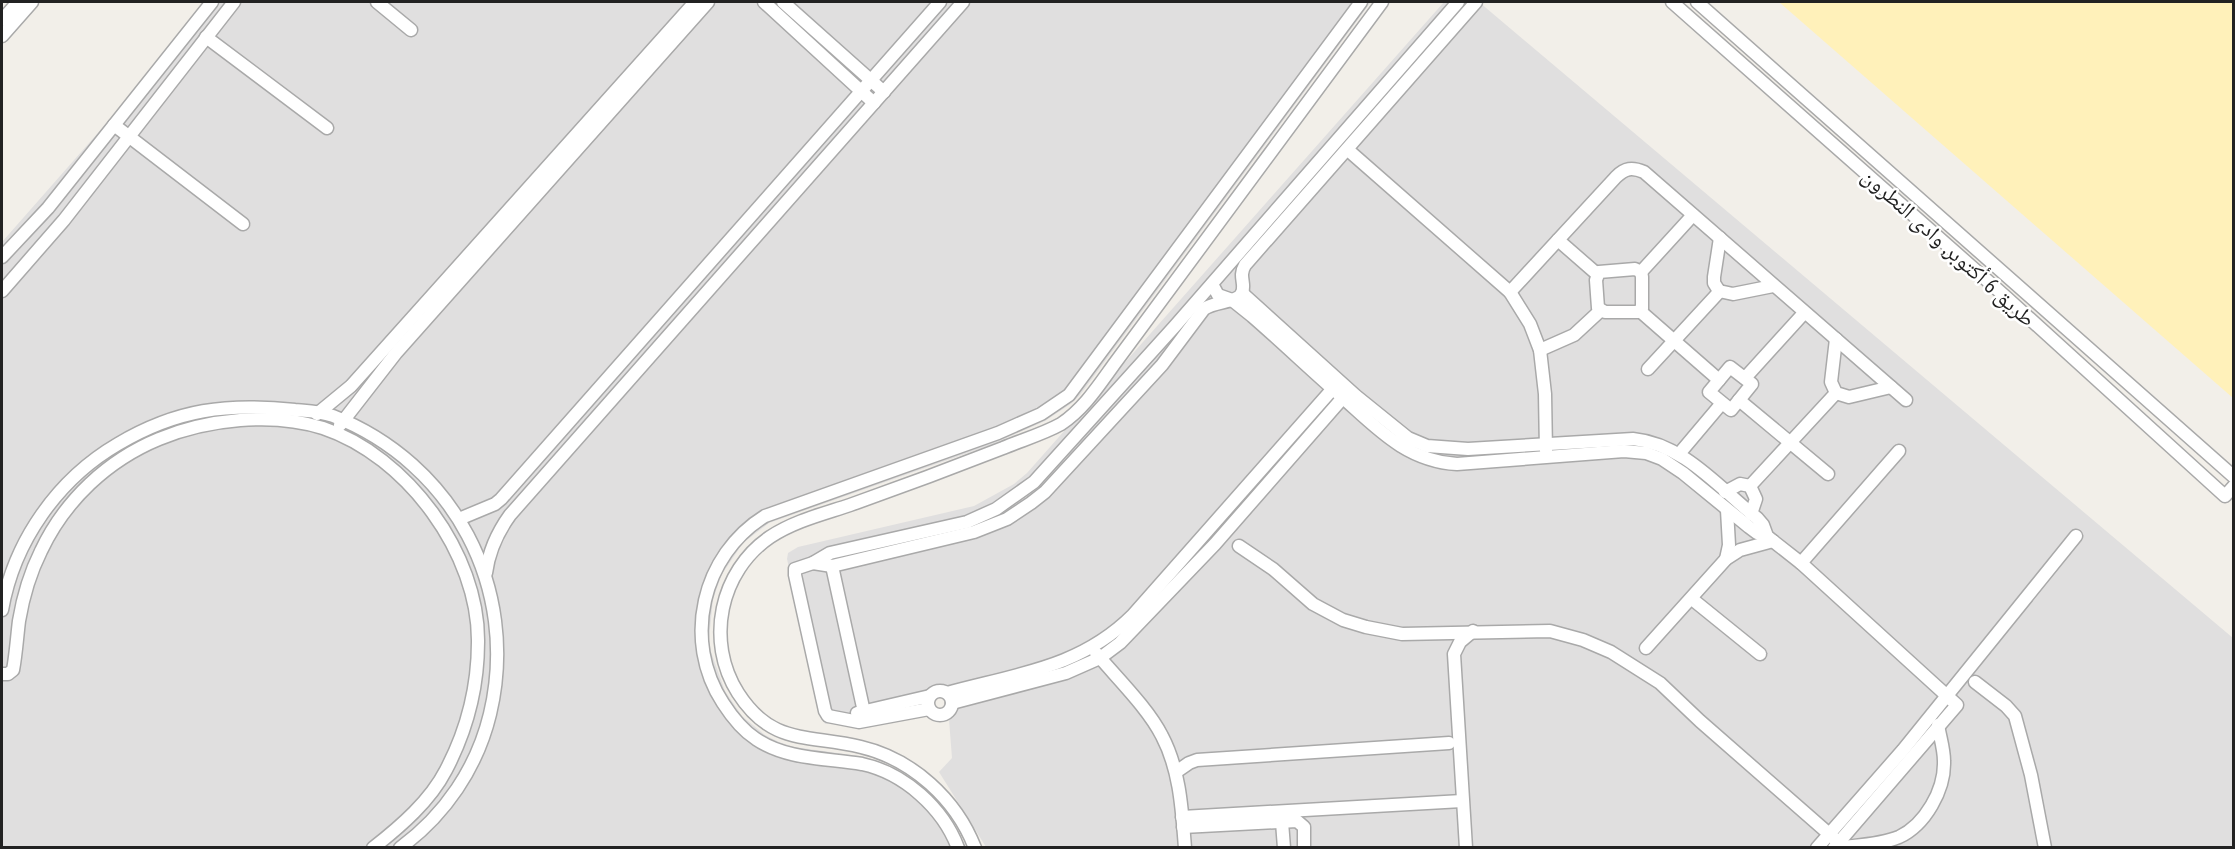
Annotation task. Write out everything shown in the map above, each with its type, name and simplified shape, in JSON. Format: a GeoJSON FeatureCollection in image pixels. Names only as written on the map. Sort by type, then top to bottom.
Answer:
{"type":"FeatureCollection","features":[{"type":"Feature","properties":{"kind":"street"},"geometry":{"type":"LineString","coordinates":[[2,20],[18,2]]}},
{"type":"Feature","properties":{"kind":"street"},"geometry":{"type":"LineString","coordinates":[[2,36],[32,2]]}},
{"type":"Feature","properties":{"kind":"street"},"geometry":{"type":"LineString","coordinates":[[2,257],[48,208],[212,2]]}},
{"type":"Feature","properties":{"kind":"street"},"geometry":{"type":"LineString","coordinates":[[2,291],[64,220],[234,2]]}},
{"type":"Feature","properties":{"kind":"street"},"geometry":{"type":"LineString","coordinates":[[377,2],[411,30]]}},
{"type":"Feature","properties":{"kind":"street"},"geometry":{"type":"LineString","coordinates":[[307,425],[351,386],[695,2]]}},
{"type":"Feature","properties":{"kind":"street"},"geometry":{"type":"LineString","coordinates":[[334,433],[396,353],[708,2]]}},
{"type":"Feature","properties":{"kind":"street"},"geometry":{"type":"LineString","coordinates":[[764,2],[874,103]]}},
{"type":"Feature","properties":{"kind":"street"},"geometry":{"type":"LineString","coordinates":[[783,2],[884,92]]}},
{"type":"Feature","properties":{"kind":"street"},"geometry":{"type":"LineString","coordinates":[[459,519],[495,504],[940,2]]}},
{"type":"Feature","properties":{"kind":"street"},"geometry":{"type":"LineString","coordinates":[[486,577],[491,546],[510,515],[963,2]]}},
{"type":"Feature","properties":{"kind":"street"},"geometry":{"type":"LineString","coordinates":[[958,848],[948,827],[929,803],[916,791],[892,776],[864,765],[792,754],[776,749],[754,738],[736,722],[718,695],[709,675],[701,644],[702,611],[710,583],[729,548],[750,526],[765,516],[998,433],[1059,404],[1074,390],[1361,2]]}},
{"type":"Feature","properties":{"kind":"street"},"geometry":{"type":"LineString","coordinates":[[975,848],[953,807],[933,786],[911,769],[861,747],[793,737],[780,732],[750,709],[735,688],[723,652],[720,626],[726,593],[735,574],[751,553],[770,537],[783,530],[956,467],[1061,424],[1082,406],[1382,2]]}},
{"type":"Feature","properties":{"kind":"street"},"geometry":{"type":"LineString","coordinates":[[1237,296],[1243,269],[1284,211],[1399,70],[1458,2],[1472,6]]}},
{"type":"Feature","properties":{"kind":"street","name":"طريق 6 أكتوبر, وادى النطرون"},"geometry":{"type":"LineString","coordinates":[[1672,2],[2007,298],[2225,496],[2234,486]]}},
{"type":"Feature","properties":{"kind":"street","name":"طريق 6 أكتوبر, وادى النطرون"},"geometry":{"type":"LineString","coordinates":[[1697,2],[2234,477]]}},
{"type":"Feature","properties":{"kind":"street"},"geometry":{"type":"LineString","coordinates":[[1180,329],[1212,284],[1348,150],[1472,6]]}},
{"type":"Feature","properties":{"kind":"street"},"geometry":{"type":"LineString","coordinates":[[1441,22],[1444,28],[1451,31]]}},
{"type":"Feature","properties":{"kind":"street"},"geometry":{"type":"LineString","coordinates":[[206,37],[327,128]]}},
{"type":"Feature","properties":{"kind":"street"},"geometry":{"type":"LineString","coordinates":[[1411,57],[1421,66]]}},
{"type":"Feature","properties":{"kind":"street"},"geometry":{"type":"LineString","coordinates":[[1399,70],[1410,79]]}},
{"type":"Feature","properties":{"kind":"street"},"geometry":{"type":"LineString","coordinates":[[114,125],[243,224]]}},
{"type":"Feature","properties":{"kind":"street"},"geometry":{"type":"LineString","coordinates":[[1348,150],[1510,292],[1530,324],[1540,350],[1544,375],[1546,451]]}},
{"type":"Feature","properties":{"kind":"street"},"geometry":{"type":"LineString","coordinates":[[1510,292],[1616,177],[1629,169],[1644,172],[1906,400]]}},
{"type":"Feature","properties":{"kind":"street"},"geometry":{"type":"LineString","coordinates":[[1640,311],[1643,307],[1641,272],[1693,215]]}},
{"type":"Feature","properties":{"kind":"street"},"geometry":{"type":"LineString","coordinates":[[1720,238],[1714,277],[1714,283],[1720,291],[1733,294],[1773,286]]}},
{"type":"Feature","properties":{"kind":"street"},"geometry":{"type":"LineString","coordinates":[[1558,240],[1597,274]]}},
{"type":"Feature","properties":{"kind":"street"},"geometry":{"type":"LineString","coordinates":[[1601,310],[1597,303],[1597,274],[1601,270],[1635,269],[1641,272]]}},
{"type":"Feature","properties":{"kind":"street"},"geometry":{"type":"LineString","coordinates":[[1155,281],[1168,291]]}},
{"type":"Feature","properties":{"kind":"street"},"geometry":{"type":"LineString","coordinates":[[1212,284],[1218,295],[1237,296],[1346,394],[1408,438],[1428,446],[1468,449],[1646,453],[1671,465],[1757,533],[1770,538],[1801,563],[1957,705],[1838,843]]}},
{"type":"Feature","properties":{"kind":"street"},"geometry":{"type":"LineString","coordinates":[[1648,369],[1720,291]]}},
{"type":"Feature","properties":{"kind":"street"},"geometry":{"type":"LineString","coordinates":[[813,563],[832,566],[979,517],[1022,491],[1045,470],[1180,329],[1208,305],[1237,296]]}},
{"type":"Feature","properties":{"kind":"street"},"geometry":{"type":"LineString","coordinates":[[1540,350],[1574,335],[1601,310],[1640,311],[1719,380]]}},
{"type":"Feature","properties":{"kind":"street"},"geometry":{"type":"LineString","coordinates":[[1745,378],[1804,313]]}},
{"type":"Feature","properties":{"kind":"street"},"geometry":{"type":"LineString","coordinates":[[1836,339],[1831,382],[1836,393],[1850,397],[1891,387]]}},
{"type":"Feature","properties":{"kind":"street"},"geometry":{"type":"LineString","coordinates":[[1731,367],[1745,378],[1752,384],[1731,410],[1709,392],[1731,367]]}},
{"type":"Feature","properties":{"kind":"street"},"geometry":{"type":"LineString","coordinates":[[1095,653],[1133,615],[1336,384]]}},
{"type":"Feature","properties":{"kind":"street"},"geometry":{"type":"LineString","coordinates":[[1750,486],[1836,393]]}},
{"type":"Feature","properties":{"kind":"street"},"geometry":{"type":"LineString","coordinates":[[949,698],[1075,657],[1095,653],[1120,643],[1232,525],[1346,394]]}},
{"type":"Feature","properties":{"kind":"street"},"geometry":{"type":"LineString","coordinates":[[1739,400],[1828,474]]}},
{"type":"Feature","properties":{"kind":"street"},"geometry":{"type":"LineString","coordinates":[[1679,454],[1722,403]]}},
{"type":"Feature","properties":{"kind":"street"},"geometry":{"type":"LineString","coordinates":[[22,605],[2,602],[4,582],[24,543],[46,509],[74,476],[103,453],[132,436],[189,413],[224,407],[252,406],[319,412],[367,431],[397,451],[418,470],[449,504],[459,519],[475,548],[486,577],[498,642],[496,682],[484,739],[462,784],[427,826],[400,848]]}},
{"type":"Feature","properties":{"kind":"street"},"geometry":{"type":"LineString","coordinates":[[2,674],[8,674],[13,670],[22,605],[41,550],[60,518],[85,488],[113,464],[142,446],[173,433],[206,424],[240,420],[273,420],[307,425],[334,433],[368,451],[405,481],[432,511],[456,553],[472,594],[478,640],[477,661],[465,731],[445,772],[420,807],[380,845]]}},
{"type":"Feature","properties":{"kind":"street"},"geometry":{"type":"LineString","coordinates":[[1546,451],[1633,439],[1657,444],[1679,454],[1725,492],[1763,525],[1770,538]]}},
{"type":"Feature","properties":{"kind":"street"},"geometry":{"type":"LineString","coordinates":[[1801,563],[1899,451]]}},
{"type":"Feature","properties":{"kind":"street"},"geometry":{"type":"LineString","coordinates":[[405,481],[418,470]]}},
{"type":"Feature","properties":{"kind":"street"},"geometry":{"type":"LineString","coordinates":[[74,476],[85,488]]}},
{"type":"Feature","properties":{"kind":"street"},"geometry":{"type":"LineString","coordinates":[[1725,492],[1740,484],[1750,486]]}},
{"type":"Feature","properties":{"kind":"street"},"geometry":{"type":"LineString","coordinates":[[1750,486],[1756,499],[1751,514]]}},
{"type":"Feature","properties":{"kind":"street"},"geometry":{"type":"LineString","coordinates":[[495,504],[510,515]]}},
{"type":"Feature","properties":{"kind":"street"},"geometry":{"type":"LineString","coordinates":[[1726,558],[1729,545],[1727,510]]}},
{"type":"Feature","properties":{"kind":"street"},"geometry":{"type":"LineString","coordinates":[[1220,516],[1232,525]]}},
{"type":"Feature","properties":{"kind":"street"},"geometry":{"type":"LineString","coordinates":[[1838,843],[1947,695],[2076,536]]}},
{"type":"Feature","properties":{"kind":"street"},"geometry":{"type":"LineString","coordinates":[[1646,648],[1692,599],[1726,558],[1770,538]]}},
{"type":"Feature","properties":{"kind":"street"},"geometry":{"type":"LineString","coordinates":[[1239,546],[1273,569],[1305,599],[1343,620],[1389,633],[1550,631],[1598,645],[1631,663],[1660,683],[1838,843]]}},
{"type":"Feature","properties":{"kind":"street"},"geometry":{"type":"LineString","coordinates":[[885,548],[830,553],[813,563],[798,567],[795,575],[825,711],[831,717],[859,722],[929,709]]}},
{"type":"Feature","properties":{"kind":"street"},"geometry":{"type":"LineString","coordinates":[[832,566],[864,712]]}},
{"type":"Feature","properties":{"kind":"street"},"geometry":{"type":"LineString","coordinates":[[4,582],[18,582],[27,586]]}},
{"type":"Feature","properties":{"kind":"street"},"geometry":{"type":"LineString","coordinates":[[1692,599],[1760,654]]}},
{"type":"Feature","properties":{"kind":"street"},"geometry":{"type":"LineString","coordinates":[[1466,848],[1454,654],[1460,642],[1473,631]]}},
{"type":"Feature","properties":{"kind":"street"},"geometry":{"type":"LineString","coordinates":[[1433,633],[1446,642],[1454,654]]}},
{"type":"Feature","properties":{"kind":"street"},"geometry":{"type":"LineString","coordinates":[[1095,653],[1159,729],[1176,772],[1185,848]]}},
{"type":"Feature","properties":{"kind":"street"},"geometry":{"type":"LineString","coordinates":[[1975,682],[2015,716],[2031,775],[2045,848]]}},
{"type":"Feature","properties":{"kind":"street"},"geometry":{"type":"LineString","coordinates":[[845,719],[930,696],[938,691],[949,698]]}},
{"type":"Feature","properties":{"kind":"street"},"geometry":{"type":"LineString","coordinates":[[930,696],[927,702],[929,709],[934,714],[941,715],[948,712],[949,698]]}},
{"type":"Feature","properties":{"kind":"street"},"geometry":{"type":"LineString","coordinates":[[1817,848],[1838,843],[1900,843],[1931,806],[1940,786],[1944,762],[1938,725]]}},
{"type":"Feature","properties":{"kind":"street"},"geometry":{"type":"LineString","coordinates":[[1176,772],[1197,760],[1449,743]]}},
{"type":"Feature","properties":{"kind":"street"},"geometry":{"type":"LineString","coordinates":[[1183,822],[1462,801]]}},
{"type":"Feature","properties":{"kind":"street"},"geometry":{"type":"LineString","coordinates":[[1183,822],[1297,821],[1303,824],[1304,848]]}},
{"type":"Feature","properties":{"kind":"street"},"geometry":{"type":"LineString","coordinates":[[1282,822],[1284,848]]}},
{"type":"Feature","properties":{"kind":"shaded area"},"geometry":{"type":"Polygon","coordinates":[[[213,2],[1371,2],[1072,403],[1045,421],[993,444],[769,523],[743,543],[722,574],[713,599],[709,639],[711,652],[725,691],[742,716],[765,735],[779,742],[794,747],[866,757],[896,769],[935,798],[954,823],[966,847],[2,848],[2,242],[213,2]]]}},
{"type":"Feature","properties":{"kind":"shaded area"},"geometry":{"type":"Polygon","coordinates":[[[1444,2],[1479,2],[2233,638],[2233,847],[986,847],[939,772],[952,758],[947,694],[825,724],[787,559],[788,553],[798,547],[974,506],[1014,484],[1027,473],[1444,2]]]}},
{"type":"Feature","properties":{"kind":"sand"},"geometry":{"type":"Polygon","coordinates":[[[1779,2],[2233,2],[2233,398],[1779,2]]]}}]}
